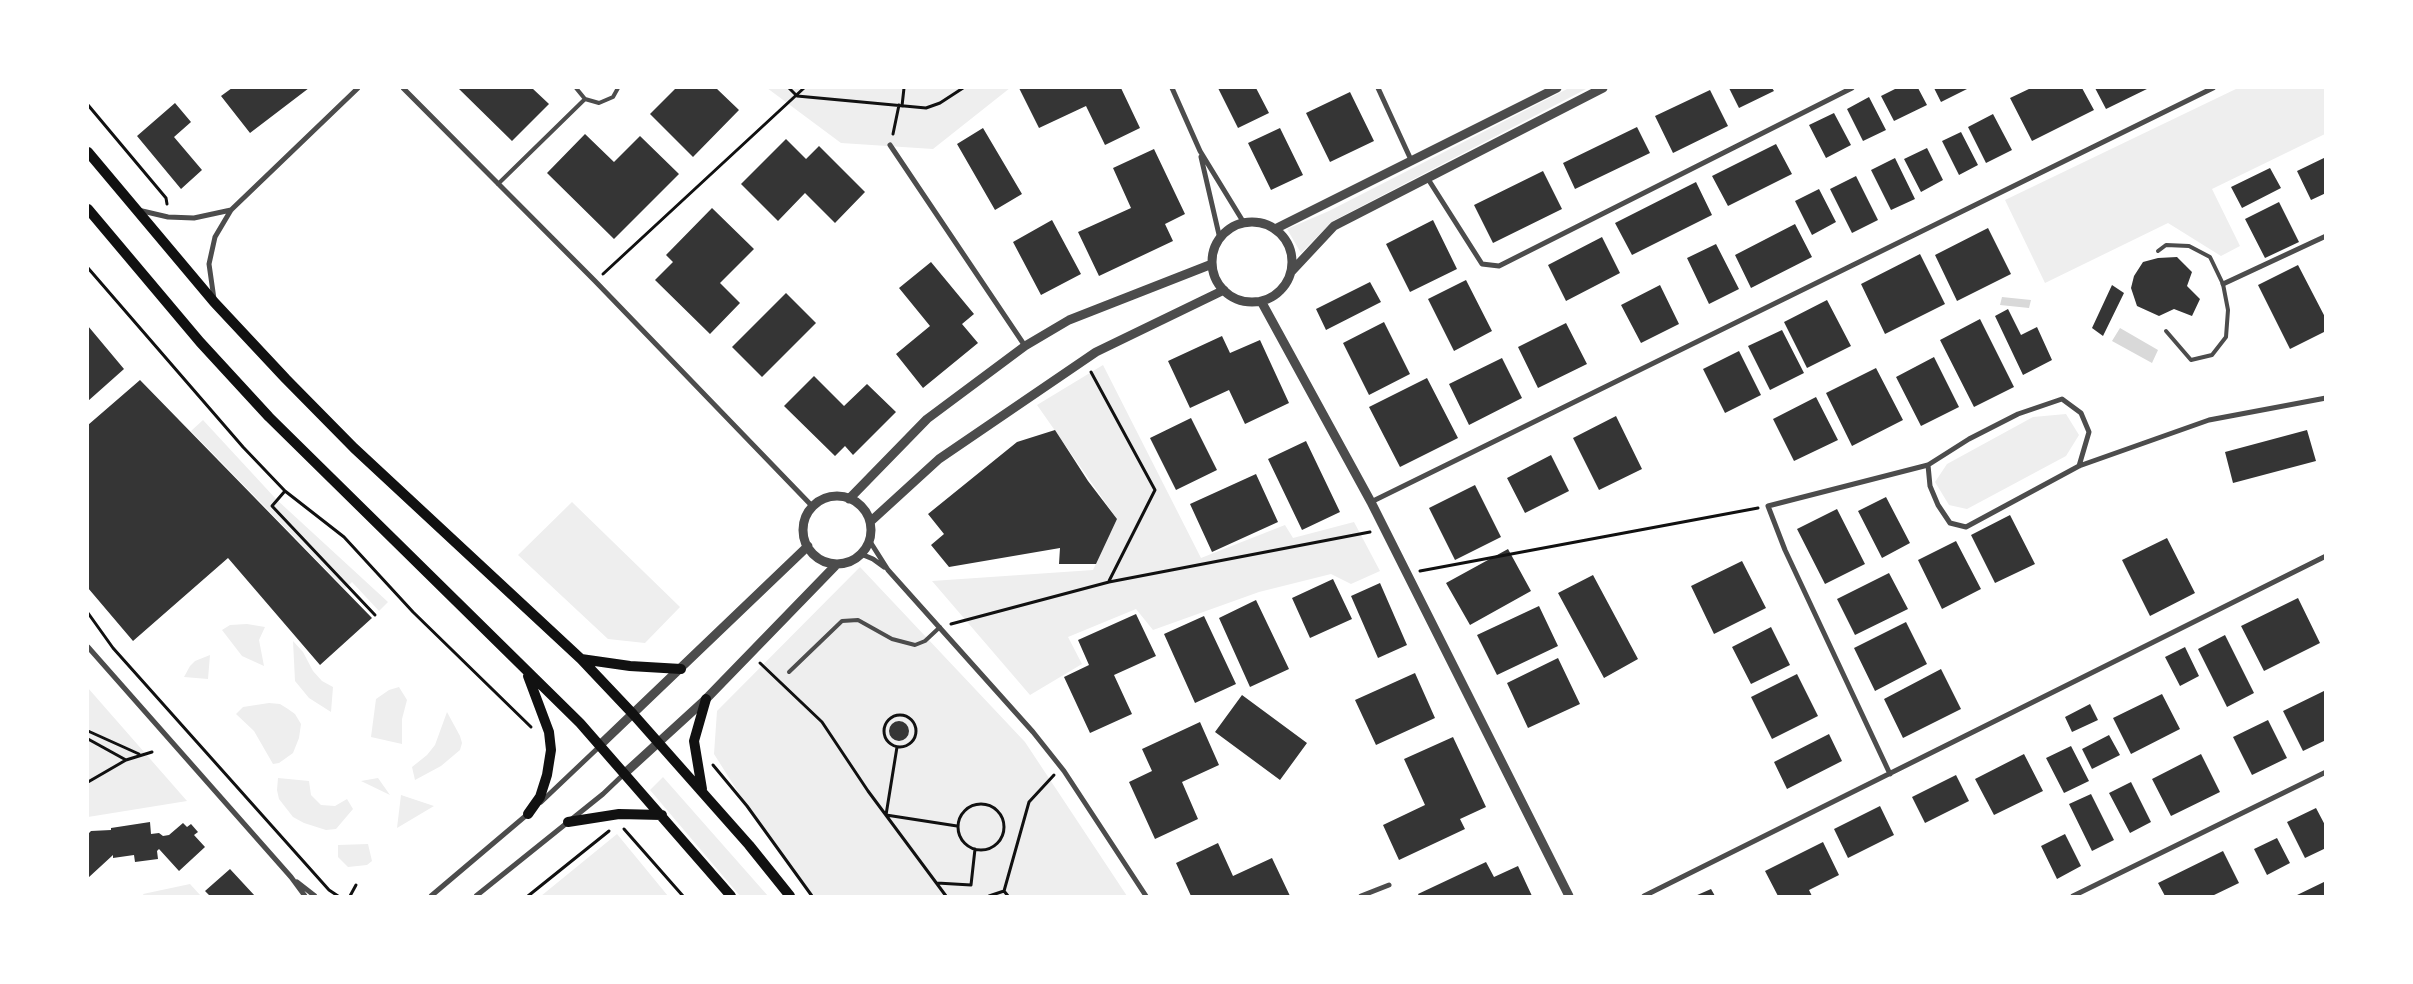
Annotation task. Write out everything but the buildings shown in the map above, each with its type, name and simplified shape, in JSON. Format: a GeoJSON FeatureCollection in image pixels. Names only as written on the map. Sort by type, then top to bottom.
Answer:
{"type":"FeatureCollection","features":[{"type":"Feature","properties":{"kind":"main road"},"geometry":{"type":"LineString","coordinates":[[88,152],[214,302],[354,448],[581,659],[702,790],[750,845],[790,896]]}},
{"type":"Feature","properties":{"kind":"main road"},"geometry":{"type":"LineString","coordinates":[[88,209],[200,342],[269,417],[600,746],[731,896]]}},
{"type":"Feature","properties":{"kind":"main road"},"geometry":{"type":"LineString","coordinates":[[581,659],[630,666],[681,669]]}},
{"type":"Feature","properties":{"kind":"main road"},"geometry":{"type":"LineString","coordinates":[[527,673],[545,718],[551,750],[547,775],[540,797],[528,814]]}},
{"type":"Feature","properties":{"kind":"main road"},"geometry":{"type":"LineString","coordinates":[[702,790],[694,741],[706,699]]}},
{"type":"Feature","properties":{"kind":"main road"},"geometry":{"type":"LineString","coordinates":[[568,822],[619,814],[662,815]]}},
{"type":"Feature","properties":{"kind":"street"},"geometry":{"type":"LineString","coordinates":[[214,302],[209,264],[215,237],[231,210],[358,88]]}},
{"type":"Feature","properties":{"kind":"street"},"geometry":{"type":"LineString","coordinates":[[403,88],[595,281],[813,507]]}},
{"type":"Feature","properties":{"kind":"street"},"geometry":{"type":"LineString","coordinates":[[1172,88],[1200,151],[1244,223]]}},
{"type":"Feature","properties":{"kind":"street"},"geometry":{"type":"LineString","coordinates":[[1378,88],[1412,162]]}},
{"type":"Feature","properties":{"kind":"street"},"geometry":{"type":"LineString","coordinates":[[1275,229],[1557,88]]}},
{"type":"Feature","properties":{"kind":"street"},"geometry":{"type":"LineString","coordinates":[[1291,272],[1291,256],[1286,241],[1275,229],[1260,222],[1244,223],[1228,229],[1213,250],[1212,264],[1215,278],[1224,290],[1241,300],[1261,301],[1274,295],[1285,285],[1291,272],[1334,226],[1603,88]]}},
{"type":"Feature","properties":{"kind":"street"},"geometry":{"type":"LineString","coordinates":[[1428,179],[1482,264],[1499,266],[1852,88]]}},
{"type":"Feature","properties":{"kind":"street"},"geometry":{"type":"LineString","coordinates":[[1371,502],[2213,88]]}},
{"type":"Feature","properties":{"kind":"street"},"geometry":{"type":"LineString","coordinates":[[890,145],[1025,346]]}},
{"type":"Feature","properties":{"kind":"street"},"geometry":{"type":"LineString","coordinates":[[1200,151],[1220,239]]}},
{"type":"Feature","properties":{"kind":"street"},"geometry":{"type":"LineString","coordinates":[[136,210],[168,217],[194,218],[231,210]]}},
{"type":"Feature","properties":{"kind":"street"},"geometry":{"type":"LineString","coordinates":[[2223,284],[2326,236]]}},
{"type":"Feature","properties":{"kind":"street"},"geometry":{"type":"LineString","coordinates":[[849,499],[927,419],[1025,346],[1069,320],[1212,264]]}},
{"type":"Feature","properties":{"kind":"street"},"geometry":{"type":"LineString","coordinates":[[870,522],[939,459],[1096,352],[1224,290]]}},
{"type":"Feature","properties":{"kind":"street"},"geometry":{"type":"LineString","coordinates":[[1261,301],[1385,529],[1569,896]]}},
{"type":"Feature","properties":{"kind":"street"},"geometry":{"type":"LineString","coordinates":[[1928,465],[1930,486],[1938,505],[1950,523],[1966,527],[2079,466],[2209,420],[2326,398]]}},
{"type":"Feature","properties":{"kind":"street"},"geometry":{"type":"LineString","coordinates":[[1890,774],[1785,550],[1768,506],[1928,465],[1969,439],[2018,414],[2062,399],[2081,413],[2089,432],[2079,466]]}},
{"type":"Feature","properties":{"kind":"street"},"geometry":{"type":"LineString","coordinates":[[476,896],[568,822],[706,699],[837,564],[852,560],[861,554],[869,540],[870,522],[866,512],[849,499],[830,497],[813,507],[804,523],[803,532],[808,546],[818,557],[837,564]]}},
{"type":"Feature","properties":{"kind":"street"},"geometry":{"type":"LineString","coordinates":[[869,540],[888,570],[940,627],[1064,771],[1146,896]]}},
{"type":"Feature","properties":{"kind":"street"},"geometry":{"type":"LineString","coordinates":[[431,896],[528,814],[808,546]]}},
{"type":"Feature","properties":{"kind":"street"},"geometry":{"type":"LineString","coordinates":[[861,554],[873,559],[888,570]]}},
{"type":"Feature","properties":{"kind":"street"},"geometry":{"type":"LineString","coordinates":[[1644,896],[2326,556]]}},
{"type":"Feature","properties":{"kind":"street"},"geometry":{"type":"LineString","coordinates":[[88,647],[291,877],[305,896]]}},
{"type":"Feature","properties":{"kind":"street"},"geometry":{"type":"LineString","coordinates":[[2073,896],[2326,772]]}},
{"type":"Feature","properties":{"kind":"street"},"geometry":{"type":"LineString","coordinates":[[291,877],[315,896]]}},
{"type":"Feature","properties":{"kind":"street"},"geometry":{"type":"LineString","coordinates":[[1361,896],[1389,884]]}},
{"type":"Feature","properties":{"kind":"lane"},"geometry":{"type":"LineString","coordinates":[[576,88],[585,99],[591,102],[606,101],[613,97],[618,88]]}},
{"type":"Feature","properties":{"kind":"lane"},"geometry":{"type":"LineString","coordinates":[[498,184],[585,99]]}},
{"type":"Feature","properties":{"kind":"lane"},"geometry":{"type":"LineString","coordinates":[[2158,251],[2166,245],[2189,246],[2210,257],[2223,284],[2228,310],[2226,337],[2212,355],[2192,360],[2166,331]]}},
{"type":"Feature","properties":{"kind":"lane"},"geometry":{"type":"LineString","coordinates":[[789,672],[842,621],[858,620],[892,639],[915,645],[924,642],[940,627]]}},
{"type":"Feature","properties":{"kind":"path"},"geometry":{"type":"LineString","coordinates":[[790,88],[797,96],[926,108],[940,103],[963,88]]}},
{"type":"Feature","properties":{"kind":"path"},"geometry":{"type":"LineString","coordinates":[[595,281],[804,88]]}},
{"type":"Feature","properties":{"kind":"path"},"geometry":{"type":"LineString","coordinates":[[890,145],[904,88]]}},
{"type":"Feature","properties":{"kind":"path"},"geometry":{"type":"LineString","coordinates":[[88,106],[166,198],[168,217]]}},
{"type":"Feature","properties":{"kind":"path"},"geometry":{"type":"LineString","coordinates":[[88,268],[243,447],[285,491],[344,537],[413,612],[531,728]]}},
{"type":"Feature","properties":{"kind":"path"},"geometry":{"type":"LineString","coordinates":[[1084,360],[1155,490],[1109,582]]}},
{"type":"Feature","properties":{"kind":"path"},"geometry":{"type":"LineString","coordinates":[[285,491],[272,506],[375,615]]}},
{"type":"Feature","properties":{"kind":"path"},"geometry":{"type":"LineString","coordinates":[[1407,573],[1768,506]]}},
{"type":"Feature","properties":{"kind":"path"},"geometry":{"type":"LineString","coordinates":[[940,627],[1109,582],[1385,529]]}},
{"type":"Feature","properties":{"kind":"path"},"geometry":{"type":"LineString","coordinates":[[88,613],[113,648],[329,890],[338,896]]}},
{"type":"Feature","properties":{"kind":"path"},"geometry":{"type":"LineString","coordinates":[[751,654],[822,722],[886,815],[946,896]]}},
{"type":"Feature","properties":{"kind":"path"},"geometry":{"type":"LineString","coordinates":[[897,715],[902,715],[914,723],[915,733],[907,745],[897,746],[888,741],[884,731],[888,720],[897,715]]}},
{"type":"Feature","properties":{"kind":"path"},"geometry":{"type":"LineString","coordinates":[[88,731],[139,755]]}},
{"type":"Feature","properties":{"kind":"path"},"geometry":{"type":"LineString","coordinates":[[88,739],[126,760]]}},
{"type":"Feature","properties":{"kind":"path"},"geometry":{"type":"LineString","coordinates":[[886,815],[897,746]]}},
{"type":"Feature","properties":{"kind":"path"},"geometry":{"type":"LineString","coordinates":[[88,782],[126,760],[152,752]]}},
{"type":"Feature","properties":{"kind":"path"},"geometry":{"type":"LineString","coordinates":[[711,763],[746,806],[812,896]]}},
{"type":"Feature","properties":{"kind":"path"},"geometry":{"type":"LineString","coordinates":[[1004,891],[1029,802],[1053,776],[1064,771]]}},
{"type":"Feature","properties":{"kind":"path"},"geometry":{"type":"LineString","coordinates":[[983,803],[997,810],[1004,824],[1001,839],[990,849],[975,849],[962,840],[958,826],[959,819],[968,806],[983,803]]}},
{"type":"Feature","properties":{"kind":"path"},"geometry":{"type":"LineString","coordinates":[[886,815],[958,826]]}},
{"type":"Feature","properties":{"kind":"path"},"geometry":{"type":"LineString","coordinates":[[619,824],[683,896]]}},
{"type":"Feature","properties":{"kind":"path"},"geometry":{"type":"LineString","coordinates":[[528,896],[611,829]]}},
{"type":"Feature","properties":{"kind":"path"},"geometry":{"type":"LineString","coordinates":[[936,883],[971,885],[975,849]]}},
{"type":"Feature","properties":{"kind":"path"},"geometry":{"type":"LineString","coordinates":[[350,896],[356,885]]}},
{"type":"Feature","properties":{"kind":"path"},"geometry":{"type":"LineString","coordinates":[[989,896],[1004,891]]}},
{"type":"Feature","properties":{"kind":"path"},"geometry":{"type":"LineString","coordinates":[[1004,891],[1008,896]]}},
{"type":"Feature","properties":{"kind":"shaded area"},"geometry":{"type":"Polygon","coordinates":[[[767,88],[1010,88],[933,149],[841,143],[767,88]]]}},
{"type":"Feature","properties":{"kind":"shaded area"},"geometry":{"type":"Polygon","coordinates":[[[1569,88],[1588,88],[1333,221],[1301,253],[1287,229],[1329,211],[1569,88]]]}},
{"type":"Feature","properties":{"kind":"shaded area"},"geometry":{"type":"Polygon","coordinates":[[[2238,88],[2326,89],[2325,134],[2212,189],[2240,246],[2221,256],[2168,223],[2045,283],[2005,200],[2238,88]]]}},
{"type":"Feature","properties":{"kind":"shaded area"},"geometry":{"type":"Polygon","coordinates":[[[2002,297],[2031,300],[2029,308],[2000,305],[2002,297]]]}},
{"type":"Feature","properties":{"kind":"shaded area"},"geometry":{"type":"Polygon","coordinates":[[[2120,328],[2158,350],[2152,363],[2112,341],[2120,328]]]}},
{"type":"Feature","properties":{"kind":"shaded area"},"geometry":{"type":"Polygon","coordinates":[[[1103,365],[1201,558],[1285,525],[1293,538],[1354,522],[1380,571],[1351,584],[1331,574],[1259,592],[1153,630],[1136,609],[1068,637],[1082,664],[1030,695],[932,581],[1093,570],[1117,519],[1037,405],[1103,365]]]}},
{"type":"Feature","properties":{"kind":"shaded area"},"geometry":{"type":"Polygon","coordinates":[[[2066,414],[2079,435],[2066,456],[1967,509],[1949,505],[1935,482],[1947,464],[2033,417],[2066,414]]]}},
{"type":"Feature","properties":{"kind":"shaded area"},"geometry":{"type":"Polygon","coordinates":[[[203,420],[276,499],[388,602],[379,611],[352,582],[345,589],[191,431],[203,420]]]}},
{"type":"Feature","properties":{"kind":"shaded area"},"geometry":{"type":"Polygon","coordinates":[[[572,502],[680,607],[645,643],[608,639],[518,555],[572,502]]]}},
{"type":"Feature","properties":{"kind":"shaded area"},"geometry":{"type":"Polygon","coordinates":[[[860,567],[1025,742],[1127,896],[812,896],[747,806],[714,754],[717,711],[860,567]]]}},
{"type":"Feature","properties":{"kind":"shaded area"},"geometry":{"type":"Polygon","coordinates":[[[247,624],[265,627],[259,640],[264,666],[242,656],[222,630],[230,625],[247,624]]]}},
{"type":"Feature","properties":{"kind":"shaded area"},"geometry":{"type":"Polygon","coordinates":[[[293,641],[303,652],[313,671],[322,681],[333,687],[331,712],[309,698],[295,681],[293,641]]]}},
{"type":"Feature","properties":{"kind":"shaded area"},"geometry":{"type":"Polygon","coordinates":[[[210,655],[208,679],[184,677],[195,661],[210,655]]]}},
{"type":"Feature","properties":{"kind":"shaded area"},"geometry":{"type":"Polygon","coordinates":[[[399,687],[407,700],[402,719],[402,744],[371,737],[376,699],[389,690],[399,687]]]}},
{"type":"Feature","properties":{"kind":"shaded area"},"geometry":{"type":"Polygon","coordinates":[[[88,688],[187,801],[88,817],[88,688]]]}},
{"type":"Feature","properties":{"kind":"shaded area"},"geometry":{"type":"Polygon","coordinates":[[[269,703],[280,704],[288,709],[295,714],[301,724],[299,738],[293,753],[279,763],[273,764],[254,731],[236,714],[243,707],[269,703]]]}},
{"type":"Feature","properties":{"kind":"shaded area"},"geometry":{"type":"Polygon","coordinates":[[[447,712],[460,736],[462,743],[460,750],[441,766],[415,780],[412,767],[427,755],[435,745],[447,712]]]}},
{"type":"Feature","properties":{"kind":"shaded area"},"geometry":{"type":"Polygon","coordinates":[[[663,777],[768,896],[740,896],[650,790],[663,777]]]}},
{"type":"Feature","properties":{"kind":"shaded area"},"geometry":{"type":"Polygon","coordinates":[[[278,778],[309,781],[311,795],[321,805],[335,806],[347,799],[353,809],[336,829],[326,830],[304,823],[293,817],[279,799],[277,790],[278,778]]]}},
{"type":"Feature","properties":{"kind":"shaded area"},"geometry":{"type":"Polygon","coordinates":[[[378,778],[390,795],[361,781],[378,778]]]}},
{"type":"Feature","properties":{"kind":"shaded area"},"geometry":{"type":"Polygon","coordinates":[[[401,795],[434,806],[397,828],[401,795]]]}},
{"type":"Feature","properties":{"kind":"shaded area"},"geometry":{"type":"Polygon","coordinates":[[[617,834],[668,896],[541,896],[617,834]]]}},
{"type":"Feature","properties":{"kind":"shaded area"},"geometry":{"type":"Polygon","coordinates":[[[368,844],[372,861],[367,865],[348,867],[338,857],[338,845],[368,844]]]}},
{"type":"Feature","properties":{"kind":"shaded area"},"geometry":{"type":"Polygon","coordinates":[[[190,884],[201,896],[144,896],[143,894],[190,884]]]}}]}
